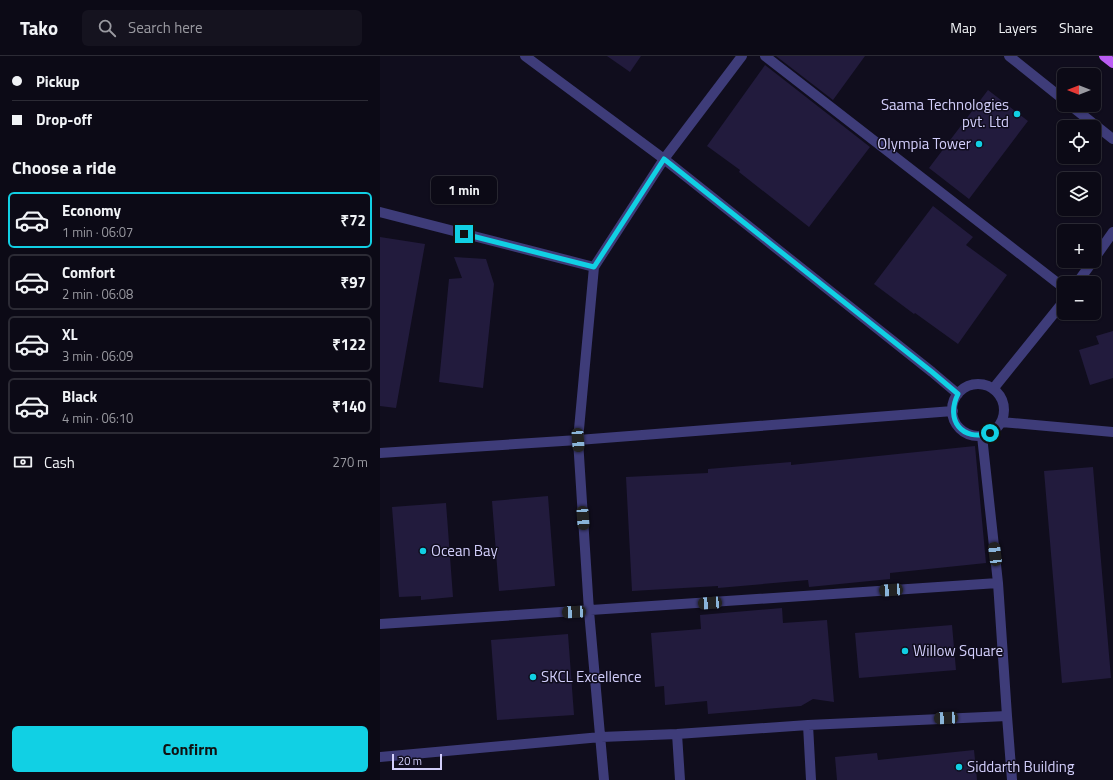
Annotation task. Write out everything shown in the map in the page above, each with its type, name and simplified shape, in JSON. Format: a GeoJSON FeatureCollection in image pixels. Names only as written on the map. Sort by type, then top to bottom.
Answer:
{"type":"FeatureCollection","features":[{"type":"Feature","properties":{"kind":"main road"},"geometry":{"type":"LineString","coordinates":[[1104,56],[1113,63]]}},
{"type":"Feature","properties":{"kind":"street"},"geometry":{"type":"LineString","coordinates":[[525,56],[664,159],[958,394]]}},
{"type":"Feature","properties":{"kind":"street"},"geometry":{"type":"LineString","coordinates":[[604,780],[589,611],[578,440],[594,267],[664,159],[742,56]]}},
{"type":"Feature","properties":{"kind":"street"},"geometry":{"type":"LineString","coordinates":[[765,56],[1057,283]]}},
{"type":"Feature","properties":{"kind":"street"},"geometry":{"type":"LineString","coordinates":[[1009,56],[1057,94]]}},
{"type":"Feature","properties":{"kind":"street"},"geometry":{"type":"LineString","coordinates":[[1079,112],[1113,139]]}},
{"type":"Feature","properties":{"kind":"street"},"geometry":{"type":"LineString","coordinates":[[380,212],[594,267]]}},
{"type":"Feature","properties":{"kind":"street"},"geometry":{"type":"LineString","coordinates":[[1101,249],[1113,232]]}},
{"type":"Feature","properties":{"kind":"street"},"geometry":{"type":"LineString","coordinates":[[993,389],[1057,310]]}},
{"type":"Feature","properties":{"kind":"street"},"geometry":{"type":"LineString","coordinates":[[982,384],[993,389],[1001,398],[1004,406],[1004,414],[1001,422],[990,433],[982,436],[974,436],[966,433],[959,427],[955,420],[953,411],[954,402],[958,394],[965,388],[973,385],[982,384]]}},
{"type":"Feature","properties":{"kind":"street"},"geometry":{"type":"LineString","coordinates":[[380,453],[578,440],[953,411]]}},
{"type":"Feature","properties":{"kind":"street"},"geometry":{"type":"LineString","coordinates":[[1001,422],[1113,432]]}},
{"type":"Feature","properties":{"kind":"street"},"geometry":{"type":"LineString","coordinates":[[982,436],[998,583],[1012,780]]}},
{"type":"Feature","properties":{"kind":"street"},"geometry":{"type":"LineString","coordinates":[[380,624],[998,583]]}},
{"type":"Feature","properties":{"kind":"street"},"geometry":{"type":"LineString","coordinates":[[380,757],[600,737],[677,734],[808,725],[1007,716]]}},
{"type":"Feature","properties":{"kind":"street"},"geometry":{"type":"LineString","coordinates":[[808,725],[811,780]]}},
{"type":"Feature","properties":{"kind":"street"},"geometry":{"type":"LineString","coordinates":[[677,734],[680,780]]}},
{"type":"Feature","properties":{"kind":"building"},"geometry":{"type":"Polygon","coordinates":[[[607,56],[641,56],[630,72],[607,56]]]}},
{"type":"Feature","properties":{"kind":"building"},"geometry":{"type":"Polygon","coordinates":[[[776,56],[865,56],[833,100],[776,56]]]}},
{"type":"Feature","properties":{"kind":"building"},"geometry":{"type":"Polygon","coordinates":[[[765,65],[870,147],[809,227],[739,172],[740,170],[707,146],[765,65]]]}},
{"type":"Feature","properties":{"kind":"building","name":"Olympia Tower"},"geometry":{"type":"Polygon","coordinates":[[[988,90],[1028,121],[969,199],[929,168],[988,90]]]}},
{"type":"Feature","properties":{"kind":"building"},"geometry":{"type":"Polygon","coordinates":[[[933,206],[973,237],[966,245],[1007,275],[958,344],[874,284],[933,206]]]}},
{"type":"Feature","properties":{"kind":"building"},"geometry":{"type":"Polygon","coordinates":[[[380,237],[425,244],[396,408],[380,406],[380,237]]]}},
{"type":"Feature","properties":{"kind":"building"},"geometry":{"type":"Polygon","coordinates":[[[454,257],[486,259],[494,284],[483,388],[439,382],[449,279],[462,278],[454,257]]]}},
{"type":"Feature","properties":{"kind":"building"},"geometry":{"type":"Polygon","coordinates":[[[1113,331],[1113,378],[1090,385],[1079,350],[1099,344],[1096,336],[1113,331]]]}},
{"type":"Feature","properties":{"kind":"building"},"geometry":{"type":"Polygon","coordinates":[[[975,446],[986,563],[890,573],[890,579],[809,587],[808,580],[718,588],[718,586],[632,591],[626,477],[708,473],[708,469],[791,462],[791,465],[975,446]]]}},
{"type":"Feature","properties":{"kind":"building"},"geometry":{"type":"Polygon","coordinates":[[[1093,467],[1111,678],[1062,683],[1044,471],[1093,467]]]}},
{"type":"Feature","properties":{"kind":"building"},"geometry":{"type":"Polygon","coordinates":[[[548,496],[555,586],[499,591],[492,501],[548,496]]]}},
{"type":"Feature","properties":{"kind":"building","name":"Ocean Bay"},"geometry":{"type":"Polygon","coordinates":[[[446,503],[453,597],[421,600],[421,596],[399,597],[392,507],[446,503]]]}},
{"type":"Feature","properties":{"kind":"building"},"geometry":{"type":"Polygon","coordinates":[[[782,608],[783,623],[827,620],[834,702],[813,699],[801,706],[708,714],[707,701],[665,705],[664,686],[655,687],[651,633],[701,629],[700,615],[782,608]]]}},
{"type":"Feature","properties":{"kind":"building","name":"Willow Square"},"geometry":{"type":"Polygon","coordinates":[[[952,625],[956,670],[859,678],[855,633],[952,625]]]}},
{"type":"Feature","properties":{"kind":"building","name":"SKCL Excellence"},"geometry":{"type":"Polygon","coordinates":[[[568,634],[574,715],[497,720],[491,640],[568,634]]]}},
{"type":"Feature","properties":{"kind":"building"},"geometry":{"type":"Polygon","coordinates":[[[974,750],[977,780],[837,780],[835,757],[877,753],[878,760],[974,750]]]}},
{"type":"Feature","properties":{"kind":"place","name":"Saama Technologies pvt. Ltd"},"geometry":{"type":"Point","coordinates":[1017,114]}},
{"type":"Feature","properties":{"kind":"place","name":"Olympia Tower"},"geometry":{"type":"Point","coordinates":[979,144]}},
{"type":"Feature","properties":{"kind":"place","name":"Ocean Bay"},"geometry":{"type":"Point","coordinates":[423,551]}},
{"type":"Feature","properties":{"kind":"place","name":"Willow Square"},"geometry":{"type":"Point","coordinates":[905,651]}},
{"type":"Feature","properties":{"kind":"place","name":"SKCL Excellence"},"geometry":{"type":"Point","coordinates":[533,677]}},
{"type":"Feature","properties":{"kind":"place","name":"Siddarth Building"},"geometry":{"type":"Point","coordinates":[959,767]}},
{"type":"Feature","properties":{"kind":"route"},"geometry":{"type":"LineString","coordinates":[[464,234],[594,267],[664,159],[958,394],[954,402],[953,411],[955,420],[959,427],[966,433],[974,436],[982,436],[990,433]]}}]}
